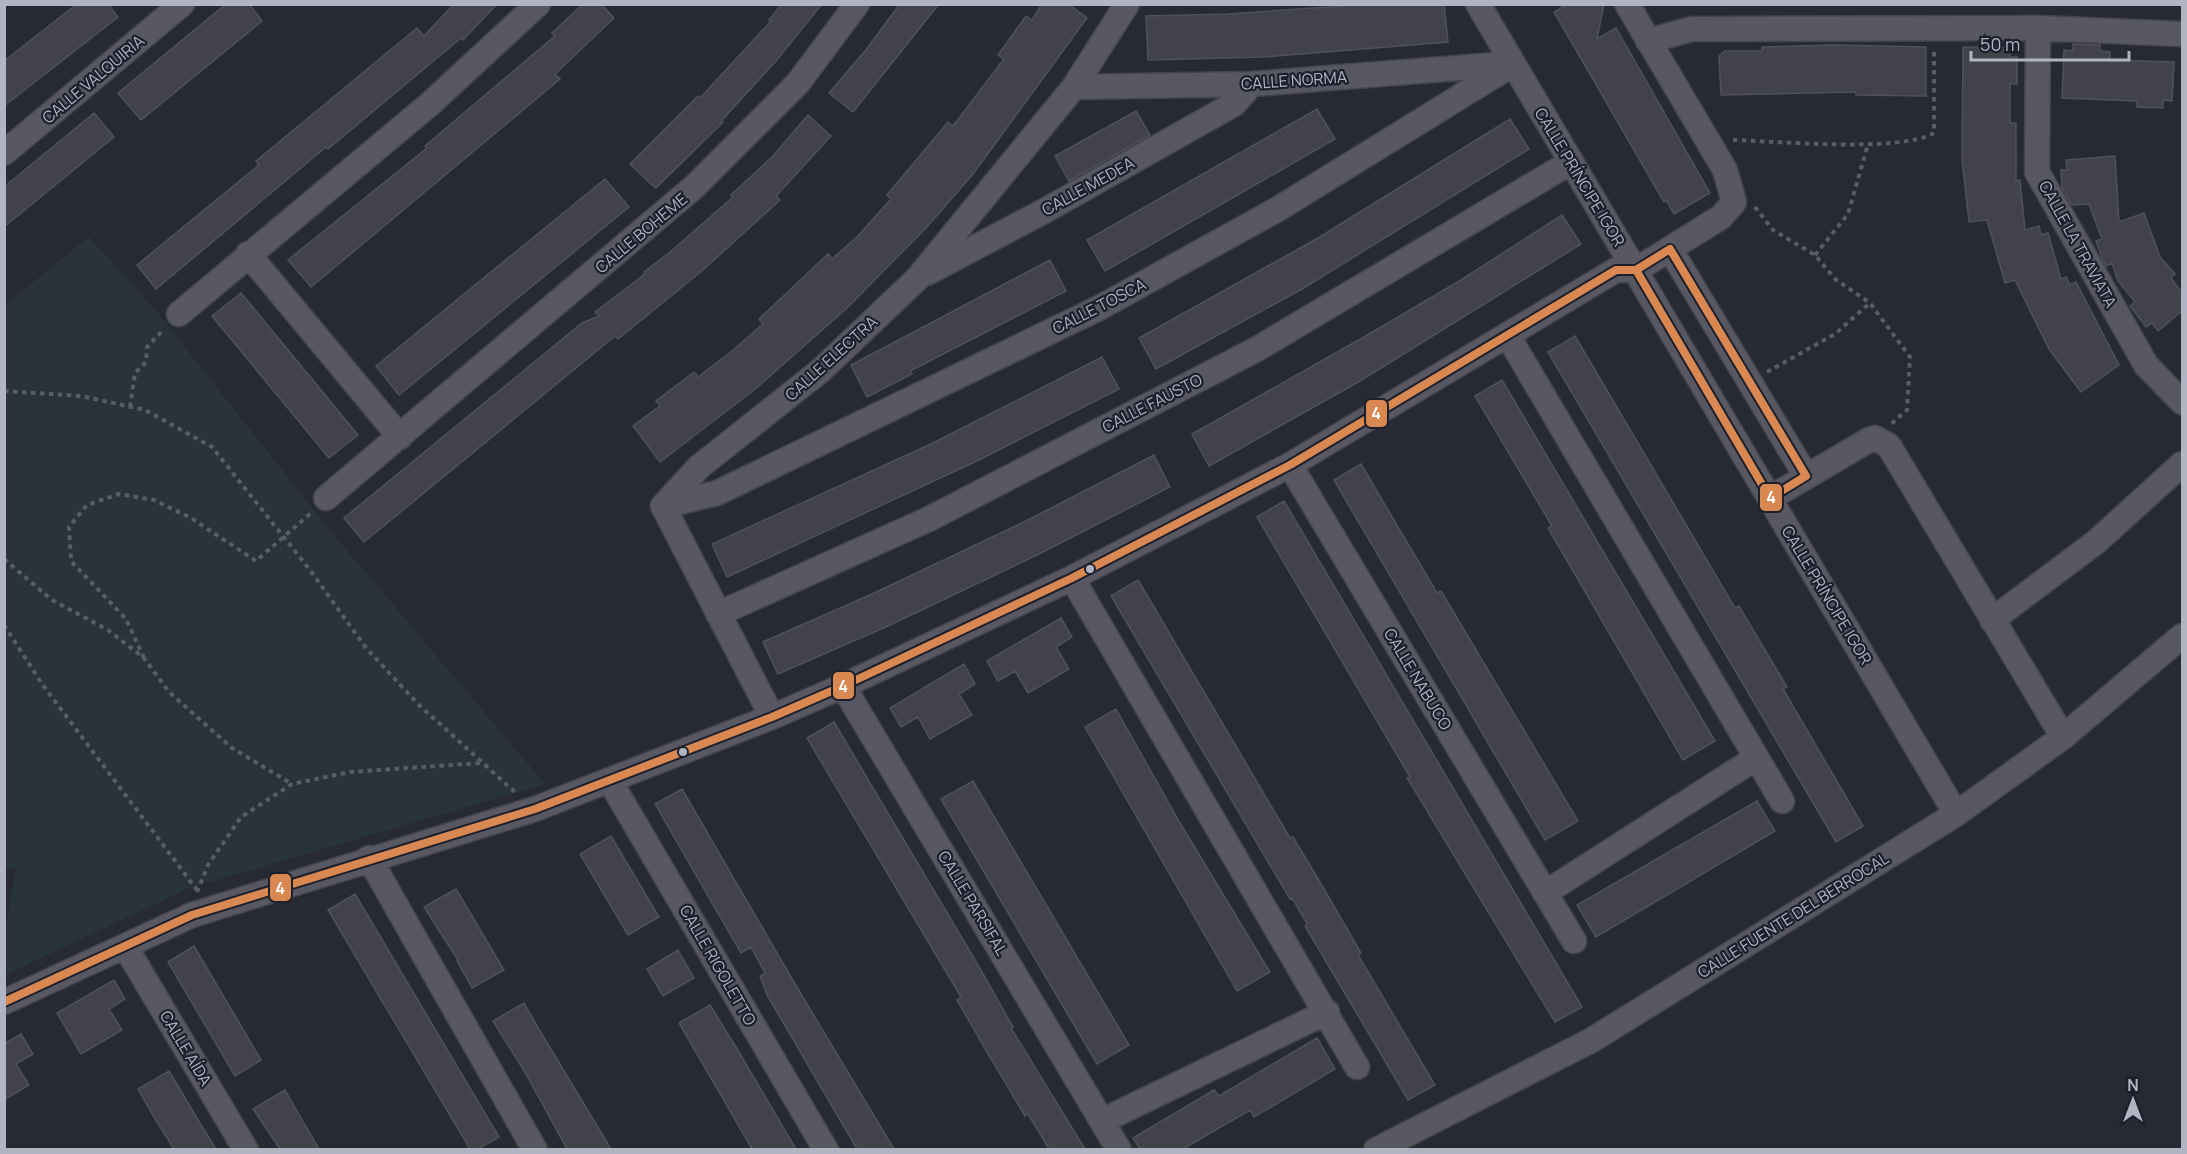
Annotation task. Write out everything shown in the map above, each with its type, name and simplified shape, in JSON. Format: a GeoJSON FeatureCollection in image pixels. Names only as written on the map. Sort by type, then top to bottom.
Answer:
{"type":"FeatureCollection","features":[{"type":"Feature","properties":{"kind":"street","name":"CALLE VALQUIRIA"},"geometry":{"type":"LineString","coordinates":[[4,153],[182,4]]}},
{"type":"Feature","properties":{"kind":"street"},"geometry":{"type":"LineString","coordinates":[[179,314],[431,102],[538,4]]}},
{"type":"Feature","properties":{"kind":"street","name":"CALLE BOHEME"},"geometry":{"type":"LineString","coordinates":[[326,498],[694,187],[798,83],[857,4]]}},
{"type":"Feature","properties":{"kind":"street","name":"CALLE ELECTRA"},"geometry":{"type":"LineString","coordinates":[[663,506],[699,467],[820,371],[917,279],[1074,87],[1127,4]]}},
{"type":"Feature","properties":{"kind":"street","name":"CALLE PRÍNCIPE IGOR"},"geometry":{"type":"LineString","coordinates":[[1478,4],[1956,814]]}},
{"type":"Feature","properties":{"kind":"street"},"geometry":{"type":"LineString","coordinates":[[4,1002],[192,915],[535,808],[610,782],[843,686],[1072,578],[1290,465],[1616,270],[1636,270],[1721,218],[1734,202],[1725,170],[1628,4]]}},
{"type":"Feature","properties":{"kind":"street"},"geometry":{"type":"LineString","coordinates":[[1648,41],[1692,29],[2038,28],[2182,34]]}},
{"type":"Feature","properties":{"kind":"street","name":"CALLE LA TRAVIATA"},"geometry":{"type":"LineString","coordinates":[[2038,28],[2037,172],[2146,365],[2182,402]]}},
{"type":"Feature","properties":{"kind":"street","name":"CALLE NORMA"},"geometry":{"type":"LineString","coordinates":[[1074,87],[1252,84],[1513,64]]}},
{"type":"Feature","properties":{"kind":"street","name":"CALLE TOSCA"},"geometry":{"type":"LineString","coordinates":[[663,506],[717,493],[1099,308],[1278,209],[1513,64]]}},
{"type":"Feature","properties":{"kind":"street","name":"CALLE MEDEA"},"geometry":{"type":"LineString","coordinates":[[917,279],[1048,209],[1234,104],[1252,84]]}},
{"type":"Feature","properties":{"kind":"street","name":"CALLE FAUSTO"},"geometry":{"type":"LineString","coordinates":[[718,614],[929,519],[1257,349],[1571,162]]}},
{"type":"Feature","properties":{"kind":"street"},"geometry":{"type":"LineString","coordinates":[[1670,249],[1806,476]]}},
{"type":"Feature","properties":{"kind":"street"},"geometry":{"type":"LineString","coordinates":[[248,254],[400,437]]}},
{"type":"Feature","properties":{"kind":"street"},"geometry":{"type":"LineString","coordinates":[[1508,336],[1782,801]]}},
{"type":"Feature","properties":{"kind":"street"},"geometry":{"type":"LineString","coordinates":[[1770,498],[1875,438],[1889,446],[2063,737]]}},
{"type":"Feature","properties":{"kind":"street"},"geometry":{"type":"LineString","coordinates":[[1992,620],[2096,543],[2182,464]]}},
{"type":"Feature","properties":{"kind":"street","name":"CALLE NABUCO"},"geometry":{"type":"LineString","coordinates":[[1290,465],[1574,941]]}},
{"type":"Feature","properties":{"kind":"street"},"geometry":{"type":"LineString","coordinates":[[663,506],[772,717]]}},
{"type":"Feature","properties":{"kind":"street"},"geometry":{"type":"LineString","coordinates":[[1072,578],[1327,1012],[1357,1068]]}},
{"type":"Feature","properties":{"kind":"street","name":"CALLE FUENTE DEL BERROCAL"},"geometry":{"type":"LineString","coordinates":[[1376,1149],[1592,1040],[1956,814],[2063,737],[2182,636]]}},
{"type":"Feature","properties":{"kind":"street","name":"CALLE PARSIFAL"},"geometry":{"type":"LineString","coordinates":[[843,686],[1104,1120],[1119,1149]]}},
{"type":"Feature","properties":{"kind":"street"},"geometry":{"type":"LineString","coordinates":[[1545,893],[1756,758]]}},
{"type":"Feature","properties":{"kind":"street","name":"CALLE RIGOLETTO"},"geometry":{"type":"LineString","coordinates":[[610,782],[826,1149]]}},
{"type":"Feature","properties":{"kind":"street"},"geometry":{"type":"LineString","coordinates":[[369,858],[534,1149]]}},
{"type":"Feature","properties":{"kind":"street","name":"CALLE AÍDA"},"geometry":{"type":"LineString","coordinates":[[125,946],[246,1149]]}},
{"type":"Feature","properties":{"kind":"street"},"geometry":{"type":"LineString","coordinates":[[1104,1120],[1327,1012]]}},
{"type":"Feature","properties":{"kind":"path"},"geometry":{"type":"LineString","coordinates":[[1707,140],[1868,144],[1922,140],[1934,134],[1935,28]]}},
{"type":"Feature","properties":{"kind":"path"},"geometry":{"type":"LineString","coordinates":[[1815,255],[1848,214],[1868,144]]}},
{"type":"Feature","properties":{"kind":"path"},"geometry":{"type":"LineString","coordinates":[[1734,202],[1752,203],[1773,230],[1815,255],[1835,279],[1870,303],[1910,357],[1907,410],[1875,438]]}},
{"type":"Feature","properties":{"kind":"path"},"geometry":{"type":"LineString","coordinates":[[1750,382],[1835,334],[1870,303]]}},
{"type":"Feature","properties":{"kind":"path"},"geometry":{"type":"LineString","coordinates":[[130,407],[135,373],[146,362],[147,347],[179,314]]}},
{"type":"Feature","properties":{"kind":"path"},"geometry":{"type":"LineString","coordinates":[[4,391],[81,396],[146,410],[212,447],[285,538],[366,648],[419,705],[535,808]]}},
{"type":"Feature","properties":{"kind":"path"},"geometry":{"type":"LineString","coordinates":[[292,784],[232,748],[169,692],[144,658],[126,619],[71,561],[69,527],[87,505],[119,494],[154,500],[190,518],[256,561],[285,538],[326,498]]}},
{"type":"Feature","properties":{"kind":"path"},"geometry":{"type":"LineString","coordinates":[[4,560],[52,600],[108,630],[144,658]]}},
{"type":"Feature","properties":{"kind":"path"},"geometry":{"type":"LineString","coordinates":[[4,625],[42,684],[197,890]]}},
{"type":"Feature","properties":{"kind":"path"},"geometry":{"type":"LineString","coordinates":[[192,915],[197,890],[208,866],[241,817],[292,784],[350,772],[481,762]]}},
{"type":"Feature","properties":{"kind":"shaded area"},"geometry":{"type":"Polygon","coordinates":[[[89,237],[155,309],[324,523],[545,784],[187,889],[5,975],[5,931],[16,869],[4,867],[5,305],[89,237]]]}},
{"type":"Feature","properties":{"kind":"building"},"geometry":{"type":"Polygon","coordinates":[[[77,4],[108,4],[118,17],[4,106],[4,61],[77,4]]]}},
{"type":"Feature","properties":{"kind":"building"},"geometry":{"type":"Polygon","coordinates":[[[226,4],[249,4],[262,21],[141,120],[118,93],[226,4]]]}},
{"type":"Feature","properties":{"kind":"building"},"geometry":{"type":"Polygon","coordinates":[[[454,4],[497,4],[463,40],[461,38],[328,149],[326,147],[156,289],[137,265],[259,165],[256,161],[417,28],[424,36],[454,4]]]}},
{"type":"Feature","properties":{"kind":"building"},"geometry":{"type":"Polygon","coordinates":[[[583,4],[601,4],[614,18],[555,74],[560,79],[311,287],[288,260],[427,148],[425,146],[555,36],[552,33],[583,4]]]}},
{"type":"Feature","properties":{"kind":"building"},"geometry":{"type":"Polygon","coordinates":[[[782,4],[822,4],[776,61],[722,120],[723,122],[656,188],[630,164],[698,96],[700,98],[771,21],[769,20],[782,4]]]}},
{"type":"Feature","properties":{"kind":"building"},"geometry":{"type":"Polygon","coordinates":[[[900,4],[939,4],[853,112],[829,93],[865,51],[900,4]]]}},
{"type":"Feature","properties":{"kind":"building"},"geometry":{"type":"Polygon","coordinates":[[[1042,4],[1068,4],[1087,18],[973,174],[926,228],[847,308],[754,390],[660,462],[633,426],[660,406],[656,401],[694,372],[698,377],[732,351],[763,324],[759,319],[828,254],[832,259],[857,237],[891,199],[887,195],[948,122],[953,126],[1004,59],[998,55],[1026,16],[1032,20],[1042,4]]]}},
{"type":"Feature","properties":{"kind":"building"},"geometry":{"type":"Polygon","coordinates":[[[1372,4],[1444,4],[1448,42],[1263,57],[1148,60],[1146,16],[1228,14],[1372,4]]]}},
{"type":"Feature","properties":{"kind":"building"},"geometry":{"type":"Polygon","coordinates":[[[1568,4],[1604,4],[1597,39],[1616,28],[1710,193],[1674,214],[1666,200],[1664,202],[1554,12],[1568,4]]]}},
{"type":"Feature","properties":{"kind":"building"},"geometry":{"type":"Polygon","coordinates":[[[2073,44],[2100,45],[2100,51],[2110,52],[2110,60],[2174,62],[2172,101],[2163,100],[2163,108],[2137,107],[2137,101],[2062,98],[2064,50],[2073,51],[2073,44]]]}},
{"type":"Feature","properties":{"kind":"building"},"geometry":{"type":"Polygon","coordinates":[[[1836,45],[1926,47],[1926,96],[1856,95],[1856,92],[1721,95],[1719,56],[1725,51],[1762,51],[1762,47],[1836,45]]]}},
{"type":"Feature","properties":{"kind":"building"},"geometry":{"type":"Polygon","coordinates":[[[1963,47],[2010,47],[2010,57],[2017,57],[2017,84],[2010,84],[2010,123],[2016,123],[2016,181],[2020,180],[2025,230],[2039,226],[2041,235],[2048,233],[2061,279],[2066,277],[2070,285],[2076,282],[2119,365],[2081,392],[2049,349],[2015,280],[2005,283],[1987,220],[1969,222],[1962,159],[1963,47]]]}},
{"type":"Feature","properties":{"kind":"building"},"geometry":{"type":"Polygon","coordinates":[[[1317,109],[1335,139],[1105,271],[1087,240],[1317,109]]]}},
{"type":"Feature","properties":{"kind":"building"},"geometry":{"type":"Polygon","coordinates":[[[1136,111],[1150,135],[1069,181],[1055,156],[1136,111]]]}},
{"type":"Feature","properties":{"kind":"building"},"geometry":{"type":"Polygon","coordinates":[[[94,113],[114,137],[4,227],[4,187],[94,113]]]}},
{"type":"Feature","properties":{"kind":"building"},"geometry":{"type":"Polygon","coordinates":[[[808,115],[831,136],[776,196],[780,200],[703,270],[618,339],[615,336],[364,542],[344,518],[582,323],[599,316],[595,312],[645,274],[644,272],[733,197],[731,195],[772,157],[808,115]]]}},
{"type":"Feature","properties":{"kind":"building"},"geometry":{"type":"Polygon","coordinates":[[[1510,119],[1529,149],[1302,289],[1156,369],[1139,338],[1318,238],[1510,119]]]}},
{"type":"Feature","properties":{"kind":"building"},"geometry":{"type":"Polygon","coordinates":[[[2115,156],[2119,222],[2144,213],[2160,257],[2175,274],[2171,278],[2182,293],[2182,311],[2158,331],[2152,323],[2146,327],[2130,306],[2135,302],[2118,281],[2112,263],[2106,266],[2096,241],[2102,239],[2089,204],[2072,205],[2062,187],[2061,170],[2067,170],[2066,160],[2115,156]]]}},
{"type":"Feature","properties":{"kind":"building"},"geometry":{"type":"Polygon","coordinates":[[[605,179],[629,207],[399,395],[376,366],[605,179]]]}},
{"type":"Feature","properties":{"kind":"building"},"geometry":{"type":"Polygon","coordinates":[[[1562,215],[1581,244],[1360,381],[1209,466],[1192,434],[1461,280],[1562,215]]]}},
{"type":"Feature","properties":{"kind":"building"},"geometry":{"type":"Polygon","coordinates":[[[1050,260],[1066,291],[910,371],[912,374],[867,397],[851,365],[1050,260]]]}},
{"type":"Feature","properties":{"kind":"building"},"geometry":{"type":"Polygon","coordinates":[[[241,293],[358,435],[329,458],[212,316],[241,293]]]}},
{"type":"Feature","properties":{"kind":"building"},"geometry":{"type":"Polygon","coordinates":[[[1575,336],[1735,608],[1739,606],[1787,687],[1783,689],[1863,826],[1836,842],[1548,352],[1575,336]]]}},
{"type":"Feature","properties":{"kind":"building"},"geometry":{"type":"Polygon","coordinates":[[[1102,357],[1119,389],[979,460],[727,577],[712,544],[931,444],[1102,357]]]}},
{"type":"Feature","properties":{"kind":"building"},"geometry":{"type":"Polygon","coordinates":[[[1502,380],[1715,741],[1683,760],[1548,528],[1552,526],[1475,396],[1502,380]]]}},
{"type":"Feature","properties":{"kind":"building"},"geometry":{"type":"Polygon","coordinates":[[[1154,455],[1170,487],[1037,555],[888,626],[778,674],[763,642],[872,594],[1024,522],[1154,455]]]}},
{"type":"Feature","properties":{"kind":"building"},"geometry":{"type":"Polygon","coordinates":[[[1361,464],[1437,593],[1441,591],[1578,821],[1545,840],[1334,480],[1361,464]]]}},
{"type":"Feature","properties":{"kind":"building"},"geometry":{"type":"Polygon","coordinates":[[[1284,501],[1582,1007],[1555,1022],[1407,778],[1410,777],[1257,517],[1284,501]]]}},
{"type":"Feature","properties":{"kind":"building"},"geometry":{"type":"Polygon","coordinates":[[[1138,580],[1290,838],[1293,837],[1320,882],[1361,953],[1358,955],[1435,1085],[1408,1100],[1305,926],[1307,924],[1292,898],[1290,899],[1111,596],[1138,580]]]}},
{"type":"Feature","properties":{"kind":"building"},"geometry":{"type":"Polygon","coordinates":[[[1061,618],[1072,637],[1056,647],[1069,669],[1028,693],[1015,671],[998,681],[987,661],[1061,618]]]}},
{"type":"Feature","properties":{"kind":"building"},"geometry":{"type":"Polygon","coordinates":[[[964,664],[975,684],[959,694],[972,715],[930,739],[918,717],[901,727],[890,708],[964,664]]]}},
{"type":"Feature","properties":{"kind":"building"},"geometry":{"type":"Polygon","coordinates":[[[1116,709],[1180,823],[1270,972],[1237,991],[1085,727],[1116,709]]]}},
{"type":"Feature","properties":{"kind":"building"},"geometry":{"type":"Polygon","coordinates":[[[834,722],[978,965],[1013,1027],[1011,1028],[1085,1149],[1049,1149],[1028,1114],[1025,1116],[983,1045],[957,1000],[961,997],[807,738],[834,722]]]}},
{"type":"Feature","properties":{"kind":"building"},"geometry":{"type":"Polygon","coordinates":[[[973,781],[1129,1045],[1097,1064],[941,799],[973,781]]]}},
{"type":"Feature","properties":{"kind":"building"},"geometry":{"type":"Polygon","coordinates":[[[682,789],[894,1149],[857,1149],[767,995],[760,976],[765,973],[751,947],[741,953],[655,804],[682,789]]]}},
{"type":"Feature","properties":{"kind":"building"},"geometry":{"type":"Polygon","coordinates":[[[1757,801],[1775,831],[1596,937],[1577,905],[1757,801]]]}},
{"type":"Feature","properties":{"kind":"building"},"geometry":{"type":"Polygon","coordinates":[[[611,836],[659,917],[628,935],[580,854],[611,836]]]}},
{"type":"Feature","properties":{"kind":"building"},"geometry":{"type":"Polygon","coordinates":[[[456,889],[504,970],[472,988],[458,960],[424,907],[456,889]]]}},
{"type":"Feature","properties":{"kind":"building"},"geometry":{"type":"Polygon","coordinates":[[[355,894],[499,1137],[478,1149],[470,1149],[328,910],[355,894]]]}},
{"type":"Feature","properties":{"kind":"building"},"geometry":{"type":"Polygon","coordinates":[[[194,946],[261,1060],[235,1076],[168,962],[194,946]]]}},
{"type":"Feature","properties":{"kind":"building"},"geometry":{"type":"Polygon","coordinates":[[[678,950],[694,978],[663,996],[647,969],[678,950]]]}},
{"type":"Feature","properties":{"kind":"building"},"geometry":{"type":"Polygon","coordinates":[[[114,980],[125,999],[109,1009],[122,1030],[81,1054],[57,1013],[114,980]]]}},
{"type":"Feature","properties":{"kind":"building"},"geometry":{"type":"Polygon","coordinates":[[[524,1003],[611,1149],[567,1149],[526,1074],[493,1021],[524,1003]]]}},
{"type":"Feature","properties":{"kind":"building"},"geometry":{"type":"Polygon","coordinates":[[[710,1005],[796,1149],[752,1149],[679,1023],[710,1005]]]}},
{"type":"Feature","properties":{"kind":"building"},"geometry":{"type":"Polygon","coordinates":[[[21,1034],[33,1054],[16,1064],[29,1085],[4,1100],[4,1044],[21,1034]]]}},
{"type":"Feature","properties":{"kind":"building"},"geometry":{"type":"Polygon","coordinates":[[[1317,1038],[1335,1069],[1254,1117],[1250,1110],[1183,1149],[1140,1149],[1133,1138],[1214,1090],[1219,1096],[1317,1038]]]}},
{"type":"Feature","properties":{"kind":"building"},"geometry":{"type":"Polygon","coordinates":[[[169,1071],[216,1149],[174,1149],[154,1117],[138,1089],[169,1071]]]}},
{"type":"Feature","properties":{"kind":"building"},"geometry":{"type":"Polygon","coordinates":[[[285,1090],[319,1149],[280,1149],[253,1109],[285,1090]]]}},
{"type":"Feature","properties":{"kind":"transit line","name":"4"},"geometry":{"type":"LineString","coordinates":[[1670,249],[1806,476],[1770,498],[1636,270],[1670,249]]}},
{"type":"Feature","properties":{"kind":"transit line","name":"4"},"geometry":{"type":"LineString","coordinates":[[4,1002],[192,915],[535,809],[772,717],[843,686],[1072,578],[1290,465],[1616,270],[1636,270]]}}]}
